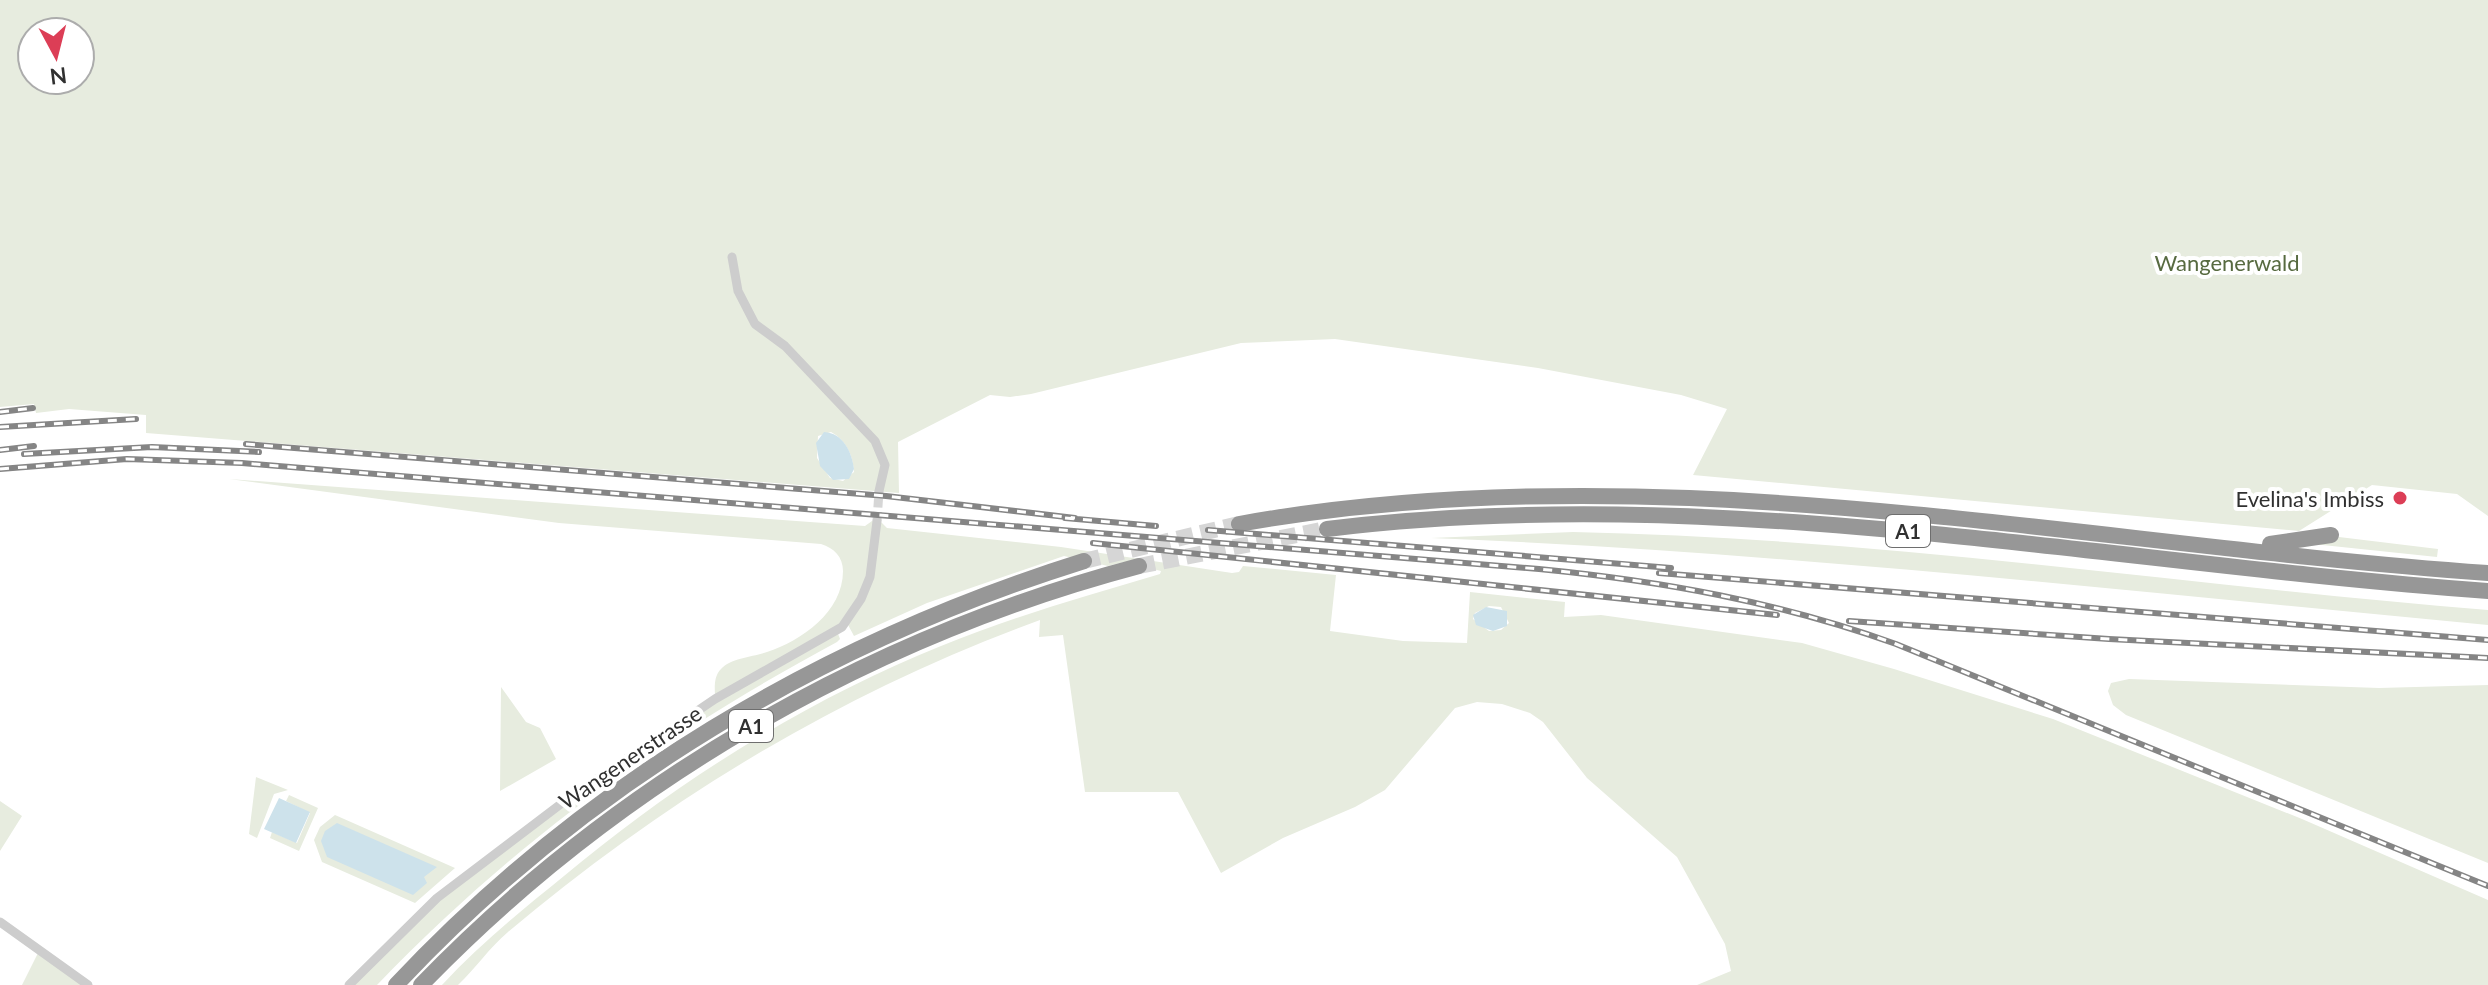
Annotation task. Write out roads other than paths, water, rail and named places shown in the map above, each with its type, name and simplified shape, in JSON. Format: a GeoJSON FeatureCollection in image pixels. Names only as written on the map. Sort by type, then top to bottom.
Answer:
{"type":"FeatureCollection","features":[{"type":"Feature","properties":{"kind":"highway","name":"A1"},"geometry":{"type":"LineString","coordinates":[[1239,524],[1405,502],[1514,496],[1637,495],[1881,509],[2488,573]]}},
{"type":"Feature","properties":{"kind":"highway","name":"A1"},"geometry":{"type":"LineString","coordinates":[[1327,529],[1433,518],[1539,513],[1734,517],[1916,531],[2488,591]]}},
{"type":"Feature","properties":{"kind":"highway","name":"A1"},"geometry":{"type":"LineString","coordinates":[[2233,548],[2297,543],[2331,535]]}},
{"type":"Feature","properties":{"kind":"highway","name":"A1"},"geometry":{"type":"LineString","coordinates":[[396,985],[462,919],[535,854],[612,794],[703,733],[787,684],[897,630],[988,593],[1084,561]]}},
{"type":"Feature","properties":{"kind":"highway","name":"A1"},"geometry":{"type":"LineString","coordinates":[[421,985],[501,908],[575,845],[662,782],[754,724],[839,678],[927,638],[1040,595],[1139,566]]}},
{"type":"Feature","properties":{"kind":"street"},"geometry":{"type":"LineString","coordinates":[[732,257],[738,291],[750,319],[785,346],[875,441],[885,465],[879,491]]}},
{"type":"Feature","properties":{"kind":"street","name":"Wangenerstrasse"},"geometry":{"type":"LineString","coordinates":[[349,985],[446,890],[570,797],[703,706],[837,632],[846,623],[867,587],[877,521]]}},
{"type":"Feature","properties":{"kind":"street"},"geometry":{"type":"LineString","coordinates":[[0,922],[88,985]]}},
{"type":"Feature","properties":{"kind":"water"},"geometry":{"type":"Polygon","coordinates":[[[824,432],[836,436],[849,450],[854,469],[849,479],[833,480],[820,466],[816,443],[824,432]]]}},
{"type":"Feature","properties":{"kind":"water"},"geometry":{"type":"Polygon","coordinates":[[[1486,607],[1507,611],[1507,626],[1493,631],[1476,625],[1473,615],[1486,607]]]}},
{"type":"Feature","properties":{"kind":"water"},"geometry":{"type":"Polygon","coordinates":[[[279,798],[310,812],[296,843],[264,829],[279,798]]]}},
{"type":"Feature","properties":{"kind":"water"},"geometry":{"type":"Polygon","coordinates":[[[337,823],[437,867],[424,877],[427,883],[413,895],[327,857],[321,841],[325,831],[337,823]]]}},
{"type":"Feature","properties":{"kind":"tunnel"},"geometry":{"type":"LineString","coordinates":[[877,521],[879,491]]}},
{"type":"Feature","properties":{"kind":"tunnel"},"geometry":{"type":"LineString","coordinates":[[1084,561],[1239,524]]}},
{"type":"Feature","properties":{"kind":"tunnel"},"geometry":{"type":"LineString","coordinates":[[1139,566],[1327,529]]}},
{"type":"Feature","properties":{"kind":"railway"},"geometry":{"type":"LineString","coordinates":[[0,412],[33,408]]}},
{"type":"Feature","properties":{"kind":"railway"},"geometry":{"type":"LineString","coordinates":[[0,427],[136,419]]}},
{"type":"Feature","properties":{"kind":"railway"},"geometry":{"type":"LineString","coordinates":[[246,444],[886,496],[1075,518]]}},
{"type":"Feature","properties":{"kind":"railway"},"geometry":{"type":"LineString","coordinates":[[0,450],[34,446]]}},
{"type":"Feature","properties":{"kind":"railway"},"geometry":{"type":"LineString","coordinates":[[24,454],[152,447],[259,452]]}},
{"type":"Feature","properties":{"kind":"railway"},"geometry":{"type":"LineString","coordinates":[[0,469],[127,459],[242,463],[1539,569],[1675,587],[1808,616],[1896,644],[2488,886]]}},
{"type":"Feature","properties":{"kind":"railway"},"geometry":{"type":"LineString","coordinates":[[1065,518],[1156,526]]}},
{"type":"Feature","properties":{"kind":"railway"},"geometry":{"type":"LineString","coordinates":[[1208,530],[1671,568]]}},
{"type":"Feature","properties":{"kind":"railway"},"geometry":{"type":"LineString","coordinates":[[1093,543],[1777,615]]}},
{"type":"Feature","properties":{"kind":"railway"},"geometry":{"type":"LineString","coordinates":[[1659,573],[2488,640]]}},
{"type":"Feature","properties":{"kind":"railway"},"geometry":{"type":"LineString","coordinates":[[1849,621],[2109,639],[2488,658]]}},
{"type":"Feature","properties":{"kind":"place","name":"Evelina's Imbiss"},"geometry":{"type":"Point","coordinates":[2400,498]}},
{"type":"Feature","properties":{"kind":"park label","name":"Wangenerwald"},"geometry":{"type":"Point","coordinates":[2227,262]}}]}
